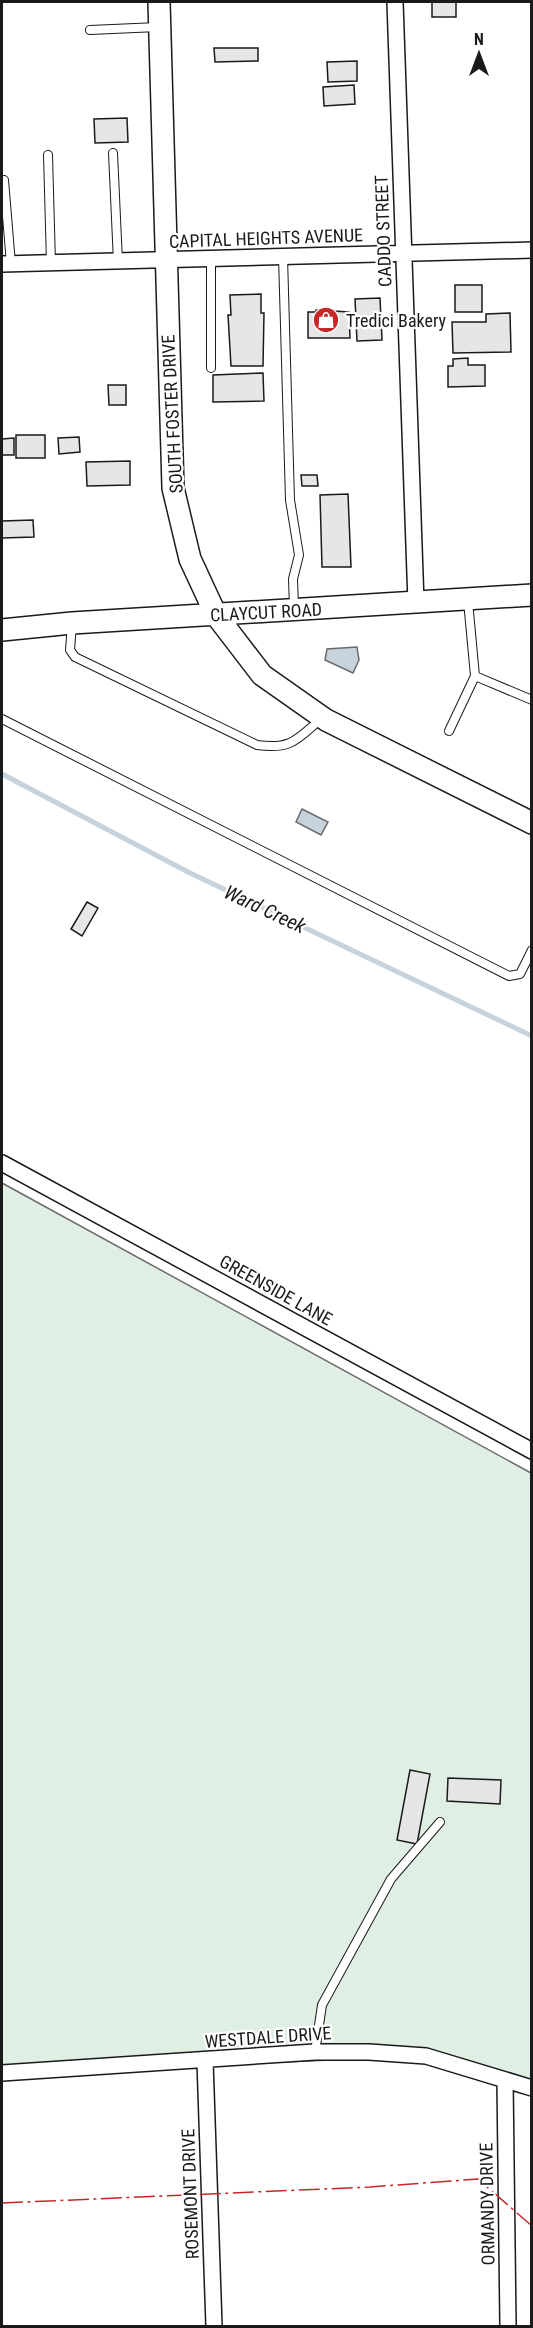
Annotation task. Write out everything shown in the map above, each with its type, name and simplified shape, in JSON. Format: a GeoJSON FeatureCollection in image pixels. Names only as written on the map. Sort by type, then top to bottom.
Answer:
{"type":"FeatureCollection","features":[{"type":"Feature","properties":{"kind":"street","name":"SOUTH FOSTER DRIVE"},"geometry":{"type":"LineString","coordinates":[[159,2],[173,488],[190,559],[216,615],[262,675],[322,718],[531,824]]}},
{"type":"Feature","properties":{"kind":"street","name":"CADDO STREET"},"geometry":{"type":"LineString","coordinates":[[395,2],[416,603]]}},
{"type":"Feature","properties":{"kind":"street","name":"CAPITAL HEIGHTS AVENUE"},"geometry":{"type":"LineString","coordinates":[[6,264],[531,250]]}},
{"type":"Feature","properties":{"kind":"street","name":"CLAYCUT ROAD"},"geometry":{"type":"LineString","coordinates":[[2,630],[72,623],[531,595]]}},
{"type":"Feature","properties":{"kind":"street","name":"GREENSIDE LANE"},"geometry":{"type":"LineString","coordinates":[[2,1163],[531,1451]]}},
{"type":"Feature","properties":{"kind":"street","name":"WESTDALE DRIVE"},"geometry":{"type":"LineString","coordinates":[[2,2073],[315,2052],[369,2052],[426,2056],[531,2088]]}},
{"type":"Feature","properties":{"kind":"street","name":"ROSEMONT DRIVE"},"geometry":{"type":"LineString","coordinates":[[204,2061],[214,2326]]}},
{"type":"Feature","properties":{"kind":"street","name":"ORMANDY DRIVE"},"geometry":{"type":"LineString","coordinates":[[505,2080],[508,2326]]}},
{"type":"Feature","properties":{"kind":"lane"},"geometry":{"type":"LineString","coordinates":[[90,30],[159,27]]}},
{"type":"Feature","properties":{"kind":"lane"},"geometry":{"type":"LineString","coordinates":[[113,153],[118,262]]}},
{"type":"Feature","properties":{"kind":"lane"},"geometry":{"type":"LineString","coordinates":[[48,155],[51,263]]}},
{"type":"Feature","properties":{"kind":"lane"},"geometry":{"type":"LineString","coordinates":[[4,180],[6,264]]}},
{"type":"Feature","properties":{"kind":"lane"},"geometry":{"type":"LineString","coordinates":[[283,257],[290,500],[299,555],[293,579],[295,611]]}},
{"type":"Feature","properties":{"kind":"lane"},"geometry":{"type":"LineString","coordinates":[[211,259],[211,368]]}},
{"type":"Feature","properties":{"kind":"lane"},"geometry":{"type":"LineString","coordinates":[[449,731],[475,676],[468,599]]}},
{"type":"Feature","properties":{"kind":"lane"},"geometry":{"type":"LineString","coordinates":[[72,623],[70,650],[75,657],[257,745],[277,748],[291,745],[322,718]]}},
{"type":"Feature","properties":{"kind":"lane"},"geometry":{"type":"LineString","coordinates":[[475,676],[531,700]]}},
{"type":"Feature","properties":{"kind":"lane"},"geometry":{"type":"LineString","coordinates":[[2,719],[509,976],[520,974],[531,950]]}},
{"type":"Feature","properties":{"kind":"lane"},"geometry":{"type":"LineString","coordinates":[[315,2052],[322,2005],[391,1878],[440,1822]]}},
{"type":"Feature","properties":{"kind":"green space"},"geometry":{"type":"Polygon","coordinates":[[[2,1183],[531,1473],[532,2088],[426,2056],[2,2074],[2,1183]]]}},
{"type":"Feature","properties":{"kind":"shaded area"},"geometry":{"type":"Polygon","coordinates":[[[357,647],[359,660],[353,673],[325,660],[327,649],[357,647]]]}},
{"type":"Feature","properties":{"kind":"shaded area"},"geometry":{"type":"Polygon","coordinates":[[[302,809],[328,822],[321,835],[296,822],[302,809]]]}},
{"type":"Feature","properties":{"kind":"building"},"geometry":{"type":"Polygon","coordinates":[[[432,2],[456,2],[456,17],[432,17],[432,2]]]}},
{"type":"Feature","properties":{"kind":"building"},"geometry":{"type":"Polygon","coordinates":[[[214,48],[258,48],[258,61],[215,62],[214,48]]]}},
{"type":"Feature","properties":{"kind":"building"},"geometry":{"type":"Polygon","coordinates":[[[357,61],[357,81],[328,82],[327,62],[357,61]]]}},
{"type":"Feature","properties":{"kind":"building"},"geometry":{"type":"Polygon","coordinates":[[[354,85],[355,104],[324,106],[323,87],[354,85]]]}},
{"type":"Feature","properties":{"kind":"building"},"geometry":{"type":"Polygon","coordinates":[[[127,118],[128,142],[95,143],[94,119],[127,118]]]}},
{"type":"Feature","properties":{"kind":"building"},"geometry":{"type":"Polygon","coordinates":[[[455,285],[482,285],[482,312],[455,312],[455,285]]]}},
{"type":"Feature","properties":{"kind":"building"},"geometry":{"type":"Polygon","coordinates":[[[261,294],[261,313],[264,313],[263,366],[231,366],[228,315],[231,315],[230,295],[261,294]]]}},
{"type":"Feature","properties":{"kind":"building"},"geometry":{"type":"Polygon","coordinates":[[[380,298],[382,340],[357,341],[355,299],[380,298]]]}},
{"type":"Feature","properties":{"kind":"building"},"geometry":{"type":"Polygon","coordinates":[[[316,310],[349,312],[350,338],[308,338],[308,312],[316,312],[316,310]]]}},
{"type":"Feature","properties":{"kind":"building"},"geometry":{"type":"Polygon","coordinates":[[[510,313],[511,352],[453,353],[452,322],[486,322],[486,314],[510,313]]]}},
{"type":"Feature","properties":{"kind":"building"},"geometry":{"type":"Polygon","coordinates":[[[468,358],[468,365],[485,365],[485,386],[448,387],[448,366],[453,366],[453,359],[468,358]]]}},
{"type":"Feature","properties":{"kind":"building"},"geometry":{"type":"Polygon","coordinates":[[[263,373],[264,401],[213,402],[213,375],[263,373]]]}},
{"type":"Feature","properties":{"kind":"building"},"geometry":{"type":"Polygon","coordinates":[[[108,385],[126,385],[126,405],[109,405],[108,385]]]}},
{"type":"Feature","properties":{"kind":"building"},"geometry":{"type":"Polygon","coordinates":[[[16,435],[45,435],[45,458],[16,458],[16,435]]]}},
{"type":"Feature","properties":{"kind":"building"},"geometry":{"type":"Polygon","coordinates":[[[79,437],[80,452],[59,454],[58,438],[79,437]]]}},
{"type":"Feature","properties":{"kind":"building"},"geometry":{"type":"Polygon","coordinates":[[[14,438],[14,455],[2,455],[2,439],[14,438]]]}},
{"type":"Feature","properties":{"kind":"building"},"geometry":{"type":"Polygon","coordinates":[[[130,461],[130,485],[87,486],[86,462],[130,461]]]}},
{"type":"Feature","properties":{"kind":"building"},"geometry":{"type":"Polygon","coordinates":[[[301,475],[317,475],[318,486],[302,486],[301,475]]]}},
{"type":"Feature","properties":{"kind":"building"},"geometry":{"type":"Polygon","coordinates":[[[348,494],[351,567],[322,567],[320,495],[348,494]]]}},
{"type":"Feature","properties":{"kind":"building"},"geometry":{"type":"Polygon","coordinates":[[[33,520],[34,537],[2,538],[2,521],[33,520]]]}},
{"type":"Feature","properties":{"kind":"building"},"geometry":{"type":"Polygon","coordinates":[[[87,902],[98,908],[82,936],[71,929],[87,902]]]}},
{"type":"Feature","properties":{"kind":"building"},"geometry":{"type":"Polygon","coordinates":[[[410,1770],[430,1774],[417,1844],[397,1840],[410,1770]]]}},
{"type":"Feature","properties":{"kind":"building"},"geometry":{"type":"Polygon","coordinates":[[[448,1778],[501,1780],[500,1804],[447,1801],[448,1778]]]}},
{"type":"Feature","properties":{"kind":"waterway","name":"Ward Creek"},"geometry":{"type":"LineString","coordinates":[[2,774],[188,872],[532,1036]]}},
{"type":"Feature","properties":{"kind":"power"},"geometry":{"type":"LineString","coordinates":[[2,2203],[370,2187],[478,2179],[532,2226]]}},
{"type":"Feature","properties":{"kind":"place","name":"Tredici Bakery"},"geometry":{"type":"Point","coordinates":[326,320]}}]}
